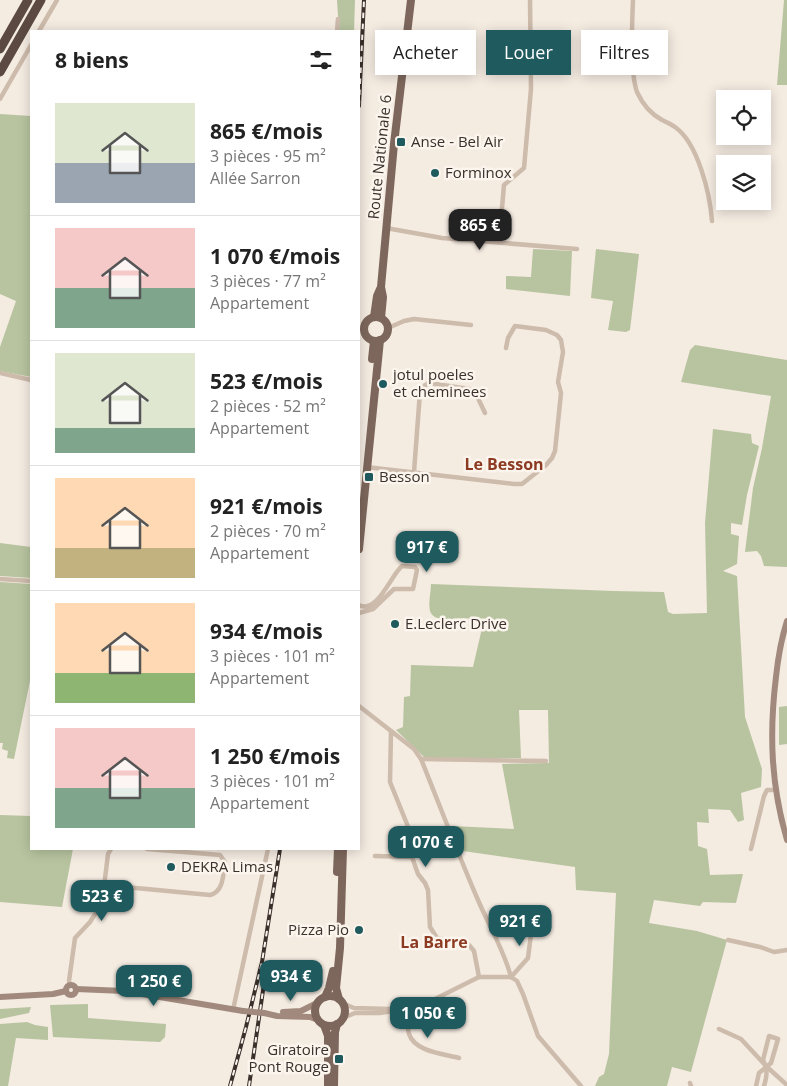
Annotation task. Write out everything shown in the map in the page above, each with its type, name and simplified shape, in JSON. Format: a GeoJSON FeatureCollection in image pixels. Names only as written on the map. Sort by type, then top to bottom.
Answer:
{"type":"FeatureCollection","features":[{"type":"Feature","properties":{"kind":"highway"},"geometry":{"type":"LineString","coordinates":[[0,49],[28,0]]}},
{"type":"Feature","properties":{"kind":"highway"},"geometry":{"type":"LineString","coordinates":[[0,72],[42,0]]}},
{"type":"Feature","properties":{"kind":"main road"},"geometry":{"type":"LineString","coordinates":[[400,87],[406,0]]}},
{"type":"Feature","properties":{"kind":"main road","name":"Route Nationale 6"},"geometry":{"type":"LineString","coordinates":[[378,318],[377,296],[381,287],[400,87],[411,0]]}},
{"type":"Feature","properties":{"kind":"main road"},"geometry":{"type":"LineString","coordinates":[[378,318],[387,324],[388,328],[386,335],[377,341],[367,337],[364,329],[367,321],[378,318]]}},
{"type":"Feature","properties":{"kind":"main road"},"geometry":{"type":"LineString","coordinates":[[360,537],[377,341]]}},
{"type":"Feature","properties":{"kind":"main road"},"geometry":{"type":"LineString","coordinates":[[360,496],[377,341]]}},
{"type":"Feature","properties":{"kind":"main road"},"geometry":{"type":"LineString","coordinates":[[787,621],[779,652],[771,722],[775,790],[787,840]]}},
{"type":"Feature","properties":{"kind":"main road"},"geometry":{"type":"LineString","coordinates":[[0,997],[53,994],[68,988],[68,994],[72,995],[76,990],[124,991],[233,1010],[266,1013],[301,1011],[318,1003],[325,997],[332,978],[338,850]]}},
{"type":"Feature","properties":{"kind":"main road"},"geometry":{"type":"LineString","coordinates":[[334,1086],[334,1032],[337,1024],[343,1018],[345,1010],[336,988],[340,948],[343,850]]}},
{"type":"Feature","properties":{"kind":"main road"},"geometry":{"type":"LineString","coordinates":[[325,997],[329,996],[340,1001]]}},
{"type":"Feature","properties":{"kind":"main road"},"geometry":{"type":"LineString","coordinates":[[318,1003],[315,1012],[328,1036],[328,1086]]}},
{"type":"Feature","properties":{"kind":"main road"},"geometry":{"type":"LineString","coordinates":[[266,1013],[277,1016],[310,1017],[333,1026],[337,1024]]}},
{"type":"Feature","properties":{"kind":"street"},"geometry":{"type":"LineString","coordinates":[[40,30],[57,0]]}},
{"type":"Feature","properties":{"kind":"street"},"geometry":{"type":"LineString","coordinates":[[499,242],[504,185],[524,168],[531,89],[530,0]]}},
{"type":"Feature","properties":{"kind":"street"},"geometry":{"type":"LineString","coordinates":[[633,0],[634,66],[637,91],[653,115],[675,127],[688,139],[708,192],[712,221]]}},
{"type":"Feature","properties":{"kind":"street"},"geometry":{"type":"LineString","coordinates":[[337,30],[338,19]]}},
{"type":"Feature","properties":{"kind":"street"},"geometry":{"type":"LineString","coordinates":[[0,100],[30,47]]}},
{"type":"Feature","properties":{"kind":"street"},"geometry":{"type":"LineString","coordinates":[[386,228],[442,238],[577,249]]}},
{"type":"Feature","properties":{"kind":"street"},"geometry":{"type":"LineString","coordinates":[[388,328],[414,319],[471,325]]}},
{"type":"Feature","properties":{"kind":"street"},"geometry":{"type":"LineString","coordinates":[[366,467],[522,484],[552,458],[555,451],[561,393],[558,382],[562,352],[561,340],[557,335],[546,330],[515,326],[508,338],[506,348]]}},
{"type":"Feature","properties":{"kind":"street"},"geometry":{"type":"LineString","coordinates":[[0,374],[30,380]]}},
{"type":"Feature","properties":{"kind":"street"},"geometry":{"type":"LineString","coordinates":[[414,472],[420,392],[424,386],[429,383],[469,389],[477,396],[485,413]]}},
{"type":"Feature","properties":{"kind":"street"},"geometry":{"type":"LineString","coordinates":[[360,606],[367,607],[377,600],[402,566],[415,567],[417,570],[414,589],[394,589],[374,609],[360,613]]}},
{"type":"Feature","properties":{"kind":"street"},"geometry":{"type":"LineString","coordinates":[[0,579],[30,581]]}},
{"type":"Feature","properties":{"kind":"street"},"geometry":{"type":"LineString","coordinates":[[360,707],[414,749],[421,759],[465,871],[508,963],[511,977]]}},
{"type":"Feature","properties":{"kind":"street"},"geometry":{"type":"LineString","coordinates":[[391,731],[390,782],[409,829],[412,857],[418,874],[428,890],[430,927],[434,935],[444,940],[462,941],[469,945],[474,951],[479,977]]}},
{"type":"Feature","properties":{"kind":"street"},"geometry":{"type":"LineString","coordinates":[[421,759],[546,761]]}},
{"type":"Feature","properties":{"kind":"street"},"geometry":{"type":"LineString","coordinates":[[751,849],[764,796],[767,790],[775,790]]}},
{"type":"Feature","properties":{"kind":"street"},"geometry":{"type":"LineString","coordinates":[[68,988],[75,938],[97,911],[110,850]]}},
{"type":"Feature","properties":{"kind":"street"},"geometry":{"type":"LineString","coordinates":[[104,885],[210,895],[216,894],[220,890],[225,862],[220,855],[159,850]]}},
{"type":"Feature","properties":{"kind":"street"},"geometry":{"type":"LineString","coordinates":[[233,1010],[268,850]]}},
{"type":"Feature","properties":{"kind":"street"},"geometry":{"type":"LineString","coordinates":[[374,856],[412,857]]}},
{"type":"Feature","properties":{"kind":"street"},"geometry":{"type":"LineString","coordinates":[[511,977],[528,958],[535,919]]}},
{"type":"Feature","properties":{"kind":"street"},"geometry":{"type":"LineString","coordinates":[[728,940],[774,952],[787,950]]}},
{"type":"Feature","properties":{"kind":"street"},"geometry":{"type":"LineString","coordinates":[[340,1001],[354,1008],[407,1010],[431,1002],[479,977],[511,977],[517,981],[523,994],[538,1036],[581,1086]]}},
{"type":"Feature","properties":{"kind":"street"},"geometry":{"type":"LineString","coordinates":[[343,1018],[354,1014],[398,1010]]}},
{"type":"Feature","properties":{"kind":"street"},"geometry":{"type":"LineString","coordinates":[[407,1010],[410,1036],[416,1044],[427,1050],[459,1058]]}},
{"type":"Feature","properties":{"kind":"street"},"geometry":{"type":"LineString","coordinates":[[719,1029],[740,1039],[766,1067],[787,1085]]}},
{"type":"Feature","properties":{"kind":"street"},"geometry":{"type":"LineString","coordinates":[[756,1086],[760,1073],[766,1067],[771,1063],[778,1039],[770,1036],[763,1060],[766,1067],[767,1075],[764,1086]]}},
{"type":"Feature","properties":{"kind":"green space"},"geometry":{"type":"Polygon","coordinates":[[[337,0],[355,0],[354,30],[339,30],[337,0]]]}},
{"type":"Feature","properties":{"kind":"green space"},"geometry":{"type":"Polygon","coordinates":[[[784,0],[787,0],[787,85],[777,85],[784,0]]]}},
{"type":"Feature","properties":{"kind":"green space"},"geometry":{"type":"Polygon","coordinates":[[[0,114],[30,116],[30,377],[0,371],[0,347],[16,301],[0,294],[0,114]]]}},
{"type":"Feature","properties":{"kind":"green space"},"geometry":{"type":"Polygon","coordinates":[[[533,249],[572,251],[570,296],[506,289],[506,276],[531,277],[533,249]]]}},
{"type":"Feature","properties":{"kind":"green space"},"geometry":{"type":"Polygon","coordinates":[[[596,249],[639,254],[630,330],[626,332],[608,330],[613,301],[591,298],[596,249]]]}},
{"type":"Feature","properties":{"kind":"green space"},"geometry":{"type":"Polygon","coordinates":[[[695,345],[787,360],[787,567],[764,566],[761,556],[757,551],[745,552],[753,488],[771,396],[681,382],[690,350],[695,345]]]}},
{"type":"Feature","properties":{"kind":"green space"},"geometry":{"type":"Polygon","coordinates":[[[713,429],[751,434],[752,443],[759,446],[742,525],[731,523],[731,534],[739,536],[737,564],[723,571],[737,576],[745,717],[762,769],[761,787],[741,793],[744,820],[738,822],[730,810],[708,809],[709,823],[697,822],[698,846],[707,849],[710,875],[743,874],[736,903],[703,902],[700,906],[654,900],[649,923],[697,931],[727,940],[691,1072],[672,1067],[667,1086],[595,1086],[599,1077],[604,1074],[609,1054],[616,893],[576,890],[575,867],[463,851],[452,826],[514,829],[502,764],[549,763],[548,710],[519,710],[521,758],[425,758],[396,730],[403,727],[404,697],[410,696],[411,665],[473,667],[482,628],[474,620],[463,618],[443,619],[433,615],[429,608],[431,584],[664,592],[668,612],[673,614],[707,613],[705,523],[713,429]]]}},
{"type":"Feature","properties":{"kind":"green space"},"geometry":{"type":"Polygon","coordinates":[[[0,543],[30,547],[30,578],[0,576],[0,543]]]}},
{"type":"Feature","properties":{"kind":"green space"},"geometry":{"type":"Polygon","coordinates":[[[0,582],[30,584],[30,681],[14,759],[7,758],[8,751],[2,749],[3,743],[0,743],[0,582]]]}},
{"type":"Feature","properties":{"kind":"green space"},"geometry":{"type":"Polygon","coordinates":[[[787,706],[787,744],[779,745],[779,707],[787,706]]]}},
{"type":"Feature","properties":{"kind":"green space"},"geometry":{"type":"Polygon","coordinates":[[[0,815],[30,816],[30,850],[73,850],[62,907],[0,902],[0,815]]]}},
{"type":"Feature","properties":{"kind":"green space"},"geometry":{"type":"Polygon","coordinates":[[[88,1004],[88,1018],[166,1024],[165,1037],[160,1042],[53,1037],[50,1005],[88,1004]]]}},
{"type":"Feature","properties":{"kind":"green space"},"geometry":{"type":"Polygon","coordinates":[[[31,1007],[29,1013],[0,1019],[0,1009],[31,1007]]]}},
{"type":"Feature","properties":{"kind":"green space"},"geometry":{"type":"Polygon","coordinates":[[[27,1022],[48,1027],[48,1040],[16,1038],[8,1086],[0,1086],[0,1024],[27,1022]]]}},
{"type":"Feature","properties":{"kind":"railway"},"geometry":{"type":"LineString","coordinates":[[360,85],[364,0]]}},
{"type":"Feature","properties":{"kind":"railway"},"geometry":{"type":"LineString","coordinates":[[230,1086],[262,962],[280,850]]}},
{"type":"Feature","properties":{"kind":"railway"},"geometry":{"type":"LineString","coordinates":[[249,1086],[266,970]]}},
{"type":"Feature","properties":{"kind":"place","name":"Anse - Bel Air"},"geometry":{"type":"Point","coordinates":[401,142]}},
{"type":"Feature","properties":{"kind":"place","name":"Forminox"},"geometry":{"type":"Point","coordinates":[435,173]}},
{"type":"Feature","properties":{"kind":"place","name":"jotul poeles et cheminees"},"geometry":{"type":"Point","coordinates":[383,384]}},
{"type":"Feature","properties":{"kind":"place","name":"Besson"},"geometry":{"type":"Point","coordinates":[369,477]}},
{"type":"Feature","properties":{"kind":"place","name":"E.Leclerc Drive"},"geometry":{"type":"Point","coordinates":[395,624]}},
{"type":"Feature","properties":{"kind":"place","name":"DEKRA Limas"},"geometry":{"type":"Point","coordinates":[171,867]}},
{"type":"Feature","properties":{"kind":"place","name":"Pizza Pio"},"geometry":{"type":"Point","coordinates":[359,930]}},
{"type":"Feature","properties":{"kind":"place","name":"Giratoire Pont Rouge"},"geometry":{"type":"Point","coordinates":[339,1059]}},
{"type":"Feature","properties":{"kind":"district","name":"Le Besson"},"geometry":{"type":"Point","coordinates":[504,464]}},
{"type":"Feature","properties":{"kind":"district","name":"La Barre"},"geometry":{"type":"Point","coordinates":[434,942]}}]}
